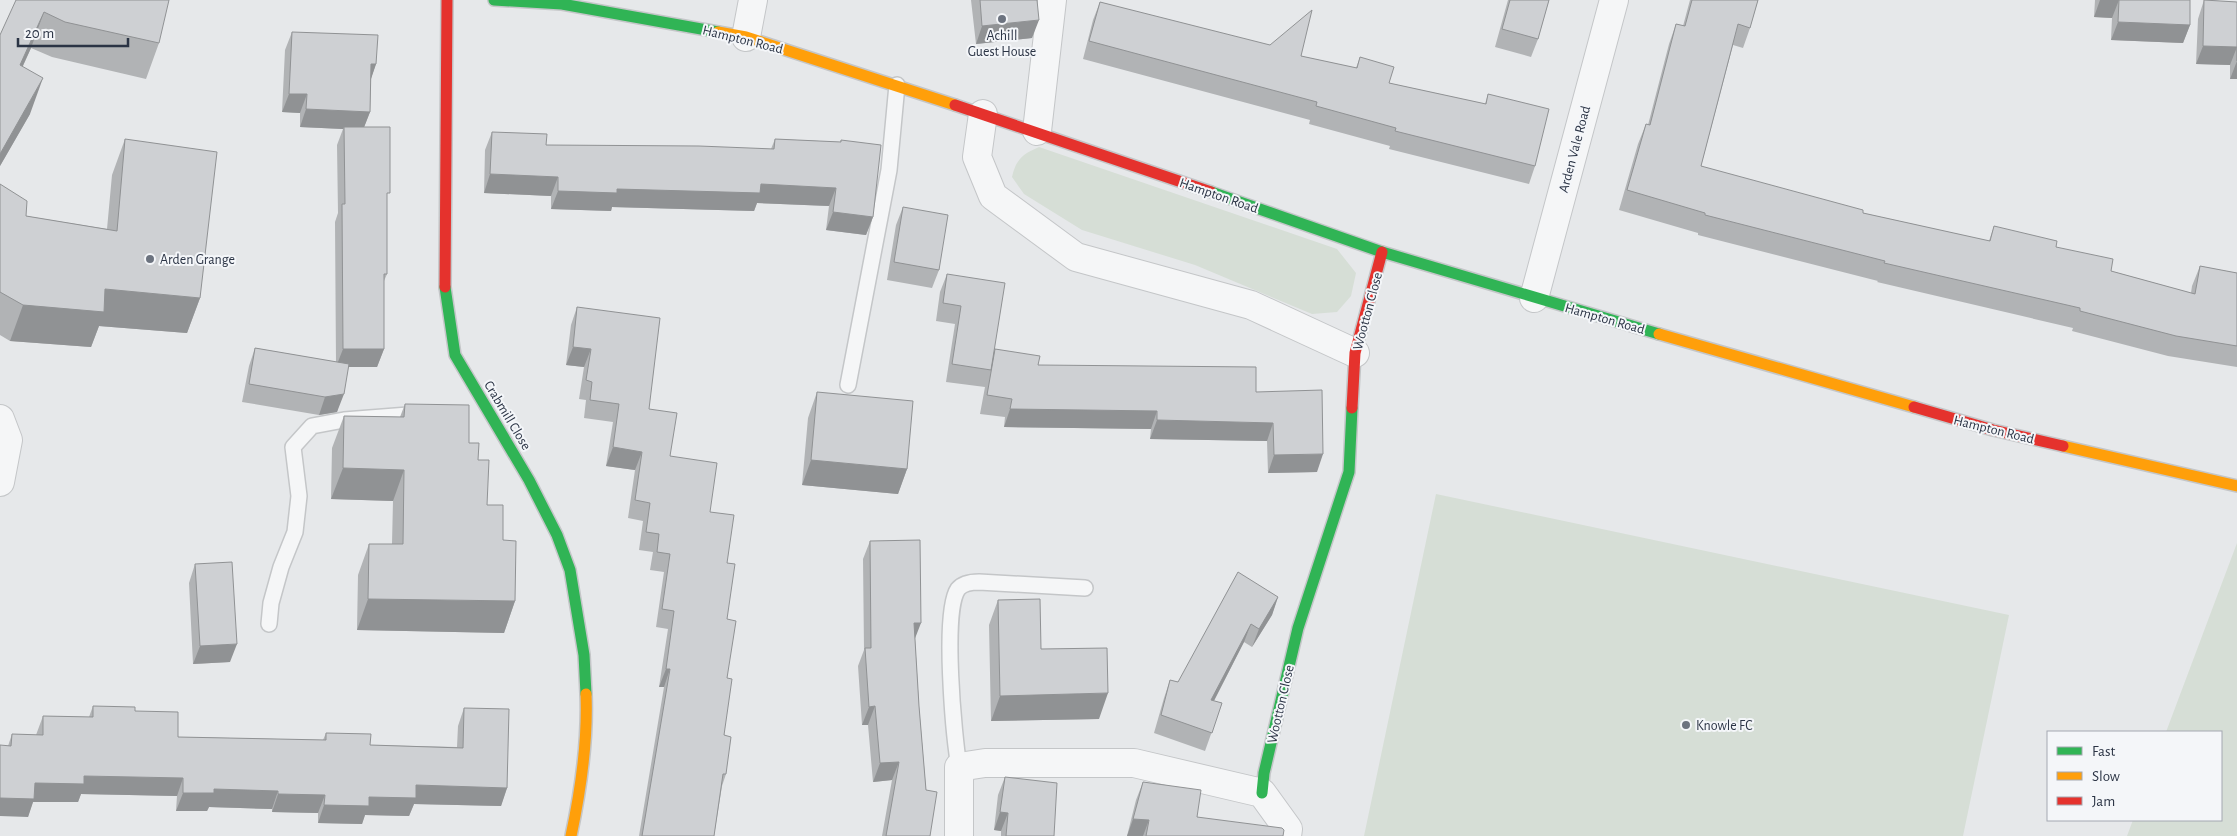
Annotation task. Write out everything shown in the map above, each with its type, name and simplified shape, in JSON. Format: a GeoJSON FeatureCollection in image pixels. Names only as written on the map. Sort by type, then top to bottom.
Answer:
{"type":"FeatureCollection","features":[{"type":"Feature","properties":{"kind":"street","name":"Crabmill Close"},"geometry":{"type":"LineString","coordinates":[[447,0],[445,298],[455,355],[529,480],[557,535],[570,570],[584,655],[587,718],[580,793],[570,836]]}},
{"type":"Feature","properties":{"kind":"street","name":"Hampton Road"},"geometry":{"type":"LineString","coordinates":[[494,0],[562,4],[746,37],[1037,131],[1382,252],[1534,298],[1993,430],[2237,486]]}},
{"type":"Feature","properties":{"kind":"street"},"geometry":{"type":"LineString","coordinates":[[746,37],[753,0]]}},
{"type":"Feature","properties":{"kind":"street"},"geometry":{"type":"LineString","coordinates":[[1037,131],[1052,0]]}},
{"type":"Feature","properties":{"kind":"street","name":"Arden Vale Road"},"geometry":{"type":"LineString","coordinates":[[1534,298],[1614,0]]}},
{"type":"Feature","properties":{"kind":"street"},"geometry":{"type":"LineString","coordinates":[[983,114],[977,157],[992,196],[1076,257],[1251,305],[1355,353]]}},
{"type":"Feature","properties":{"kind":"street","name":"Wootton Close"},"geometry":{"type":"LineString","coordinates":[[1262,793],[1264,773],[1298,628],[1349,472],[1355,353],[1382,252]]}},
{"type":"Feature","properties":{"kind":"street"},"geometry":{"type":"LineString","coordinates":[[0,420],[8,440],[0,482]]}},
{"type":"Feature","properties":{"kind":"street"},"geometry":{"type":"LineString","coordinates":[[959,836],[959,768],[985,764],[1134,764],[1262,793],[1288,830],[1287,836]]}},
{"type":"Feature","properties":{"kind":"lane"},"geometry":{"type":"LineString","coordinates":[[848,385],[889,170],[897,85]]}},
{"type":"Feature","properties":{"kind":"lane"},"geometry":{"type":"LineString","coordinates":[[469,412],[487,411]]}},
{"type":"Feature","properties":{"kind":"lane"},"geometry":{"type":"LineString","coordinates":[[269,624],[271,602],[281,567],[295,532],[300,496],[293,447],[312,426],[344,420],[434,413]]}},
{"type":"Feature","properties":{"kind":"lane"},"geometry":{"type":"LineString","coordinates":[[959,768],[954,724],[950,622],[953,600],[958,590],[962,585],[979,582],[1085,588]]}},
{"type":"Feature","properties":{"kind":"shaded area"},"geometry":{"type":"Polygon","coordinates":[[[1039,147],[1337,249],[1356,273],[1351,296],[1337,312],[1312,314],[1195,265],[1082,230],[1024,194],[1012,177],[1018,161],[1039,147]]]}},
{"type":"Feature","properties":{"kind":"shaded area","name":"Knowle FC"},"geometry":{"type":"Polygon","coordinates":[[[1436,494],[2009,615],[1963,836],[1364,836],[1436,494]]]}},
{"type":"Feature","properties":{"kind":"shaded area"},"geometry":{"type":"Polygon","coordinates":[[[2237,543],[2237,836],[2127,836],[2133,821],[2222,821],[2222,731],[2166,731],[2237,543]]]}},
{"type":"Feature","properties":{"kind":"building"},"geometry":{"type":"Polygon","coordinates":[[[16,0],[169,0],[159,43],[65,22],[44,12],[20,65],[43,78],[0,154],[0,35],[16,0]]]}},
{"type":"Feature","properties":{"kind":"building"},"geometry":{"type":"Polygon","coordinates":[[[980,0],[1037,0],[1039,20],[982,26],[980,0]]]}},
{"type":"Feature","properties":{"kind":"building"},"geometry":{"type":"Polygon","coordinates":[[[1510,0],[1549,0],[1538,39],[1502,29],[1510,0]]]}},
{"type":"Feature","properties":{"kind":"building"},"geometry":{"type":"Polygon","coordinates":[[[1692,0],[1758,0],[1750,28],[1738,24],[1701,166],[1863,210],[1863,213],[1990,241],[1994,226],[2057,241],[2056,247],[2113,259],[2111,271],[2195,294],[2200,266],[2237,273],[2237,346],[2176,336],[2080,311],[2080,308],[1884,263],[1885,261],[1705,215],[1705,213],[1627,190],[1646,124],[1650,125],[1676,24],[1685,26],[1692,0]]]}},
{"type":"Feature","properties":{"kind":"building"},"geometry":{"type":"Polygon","coordinates":[[[2119,0],[2190,0],[2190,25],[2118,22],[2119,0]]]}},
{"type":"Feature","properties":{"kind":"building"},"geometry":{"type":"Polygon","coordinates":[[[2204,0],[2237,2],[2237,47],[2203,46],[2204,0]]]}},
{"type":"Feature","properties":{"kind":"building"},"geometry":{"type":"Polygon","coordinates":[[[1100,2],[1270,45],[1312,10],[1301,56],[1357,68],[1360,57],[1394,67],[1389,83],[1486,104],[1488,94],[1549,109],[1535,166],[1395,131],[1396,128],[1316,106],[1317,102],[1089,41],[1100,2]]]}},
{"type":"Feature","properties":{"kind":"building"},"geometry":{"type":"Polygon","coordinates":[[[292,32],[378,35],[376,64],[371,64],[370,112],[306,109],[307,94],[289,94],[292,32]]]}},
{"type":"Feature","properties":{"kind":"building"},"geometry":{"type":"Polygon","coordinates":[[[344,127],[390,127],[390,193],[387,193],[387,274],[384,274],[384,349],[343,349],[342,204],[345,204],[344,127]]]}},
{"type":"Feature","properties":{"kind":"building"},"geometry":{"type":"Polygon","coordinates":[[[492,132],[547,134],[546,145],[699,146],[774,149],[775,139],[841,142],[841,140],[881,145],[873,217],[833,212],[836,188],[761,184],[760,193],[617,189],[617,193],[558,191],[558,177],[490,174],[492,132]]]}},
{"type":"Feature","properties":{"kind":"building","name":"Arden Grange"},"geometry":{"type":"Polygon","coordinates":[[[125,139],[217,152],[200,298],[105,289],[104,312],[23,305],[0,292],[0,184],[27,201],[26,216],[117,231],[125,139]]]}},
{"type":"Feature","properties":{"kind":"building"},"geometry":{"type":"Polygon","coordinates":[[[903,207],[948,215],[939,270],[894,262],[903,207]]]}},
{"type":"Feature","properties":{"kind":"building"},"geometry":{"type":"Polygon","coordinates":[[[947,274],[1005,283],[991,370],[952,364],[961,306],[943,303],[947,274]]]}},
{"type":"Feature","properties":{"kind":"building"},"geometry":{"type":"Polygon","coordinates":[[[577,307],[660,318],[649,409],[677,413],[670,456],[717,463],[710,512],[734,515],[727,563],[735,564],[727,619],[736,621],[727,678],[732,679],[724,735],[731,737],[726,774],[723,774],[714,836],[642,836],[670,669],[666,669],[674,611],[662,609],[670,554],[657,552],[659,534],[646,532],[650,503],[635,500],[642,452],[613,447],[619,404],[590,400],[592,382],[586,380],[591,349],[573,347],[577,307]]]}},
{"type":"Feature","properties":{"kind":"building"},"geometry":{"type":"Polygon","coordinates":[[[255,348],[349,364],[344,394],[325,397],[249,384],[255,348]]]}},
{"type":"Feature","properties":{"kind":"building"},"geometry":{"type":"Polygon","coordinates":[[[995,349],[1040,356],[1038,365],[1256,367],[1256,392],[1322,390],[1323,454],[1274,455],[1273,423],[1157,420],[1157,411],[1010,409],[1012,399],[987,395],[995,349]]]}},
{"type":"Feature","properties":{"kind":"building"},"geometry":{"type":"Polygon","coordinates":[[[817,392],[913,401],[907,469],[811,460],[817,392]]]}},
{"type":"Feature","properties":{"kind":"building"},"geometry":{"type":"Polygon","coordinates":[[[405,404],[469,405],[469,443],[479,443],[478,460],[489,460],[487,505],[503,505],[503,540],[516,541],[515,601],[368,599],[369,544],[403,544],[404,470],[343,468],[344,416],[404,417],[405,404]]]}},
{"type":"Feature","properties":{"kind":"building"},"geometry":{"type":"Polygon","coordinates":[[[920,540],[921,623],[914,623],[919,706],[926,790],[937,792],[930,836],[886,836],[899,762],[880,763],[875,706],[869,707],[865,648],[871,648],[870,541],[920,540]]]}},
{"type":"Feature","properties":{"kind":"building"},"geometry":{"type":"Polygon","coordinates":[[[232,562],[237,644],[200,646],[195,564],[232,562]]]}},
{"type":"Feature","properties":{"kind":"building"},"geometry":{"type":"Polygon","coordinates":[[[1238,572],[1278,597],[1259,629],[1251,624],[1211,700],[1222,703],[1212,733],[1161,715],[1170,680],[1178,682],[1238,572]]]}},
{"type":"Feature","properties":{"kind":"building"},"geometry":{"type":"Polygon","coordinates":[[[1040,599],[1041,649],[1107,648],[1108,693],[1000,696],[998,600],[1040,599]]]}},
{"type":"Feature","properties":{"kind":"building"},"geometry":{"type":"Polygon","coordinates":[[[93,706],[135,707],[135,711],[178,712],[178,737],[326,740],[326,733],[371,734],[370,745],[463,748],[464,708],[509,709],[507,788],[416,785],[416,798],[369,797],[369,806],[324,805],[325,795],[278,794],[278,791],[214,789],[214,793],[183,793],[183,778],[84,776],[84,784],[35,783],[34,799],[0,798],[0,745],[11,746],[12,734],[43,735],[43,716],[93,717],[93,706]]]}},
{"type":"Feature","properties":{"kind":"building"},"geometry":{"type":"Polygon","coordinates":[[[1005,777],[1057,783],[1054,836],[1006,836],[1008,813],[1000,812],[1005,777]]]}},
{"type":"Feature","properties":{"kind":"building"},"geometry":{"type":"Polygon","coordinates":[[[1143,782],[1201,790],[1197,817],[1282,828],[1284,830],[1283,836],[1146,836],[1149,820],[1133,819],[1143,782]]]}},
{"type":"Feature","properties":{"kind":"traffic: fast"},"geometry":{"type":"LineString","coordinates":[[494,0],[562,4],[718,32]]}},
{"type":"Feature","properties":{"kind":"traffic: fast"},"geometry":{"type":"LineString","coordinates":[[1211,192],[1382,252],[1659,334]]}},
{"type":"Feature","properties":{"kind":"traffic: fast"},"geometry":{"type":"LineString","coordinates":[[445,287],[455,355],[529,480],[557,535],[570,570],[584,655],[586,694]]}},
{"type":"Feature","properties":{"kind":"traffic: fast"},"geometry":{"type":"LineString","coordinates":[[1262,793],[1264,773],[1298,628],[1349,472],[1352,408]]}},
{"type":"Feature","properties":{"kind":"traffic: slow"},"geometry":{"type":"LineString","coordinates":[[718,32],[746,37],[955,105]]}},
{"type":"Feature","properties":{"kind":"traffic: slow"},"geometry":{"type":"LineString","coordinates":[[1659,334],[1914,407]]}},
{"type":"Feature","properties":{"kind":"traffic: slow"},"geometry":{"type":"LineString","coordinates":[[2063,446],[2237,486]]}},
{"type":"Feature","properties":{"kind":"traffic: slow"},"geometry":{"type":"LineString","coordinates":[[571,836],[583,765],[586,730],[586,694]]}},
{"type":"Feature","properties":{"kind":"traffic: jam"},"geometry":{"type":"LineString","coordinates":[[445,287],[447,0]]}},
{"type":"Feature","properties":{"kind":"traffic: jam"},"geometry":{"type":"LineString","coordinates":[[955,105],[1211,192]]}},
{"type":"Feature","properties":{"kind":"traffic: jam"},"geometry":{"type":"LineString","coordinates":[[1352,408],[1355,353],[1382,252]]}},
{"type":"Feature","properties":{"kind":"traffic: jam"},"geometry":{"type":"LineString","coordinates":[[1914,407],[1993,430],[2063,446]]}},
{"type":"Feature","properties":{"kind":"place","name":"Achill Guest House"},"geometry":{"type":"Point","coordinates":[1002,19]}},
{"type":"Feature","properties":{"kind":"place","name":"Arden Grange"},"geometry":{"type":"Point","coordinates":[150,259]}},
{"type":"Feature","properties":{"kind":"place","name":"Knowle FC"},"geometry":{"type":"Point","coordinates":[1686,725]}}]}
